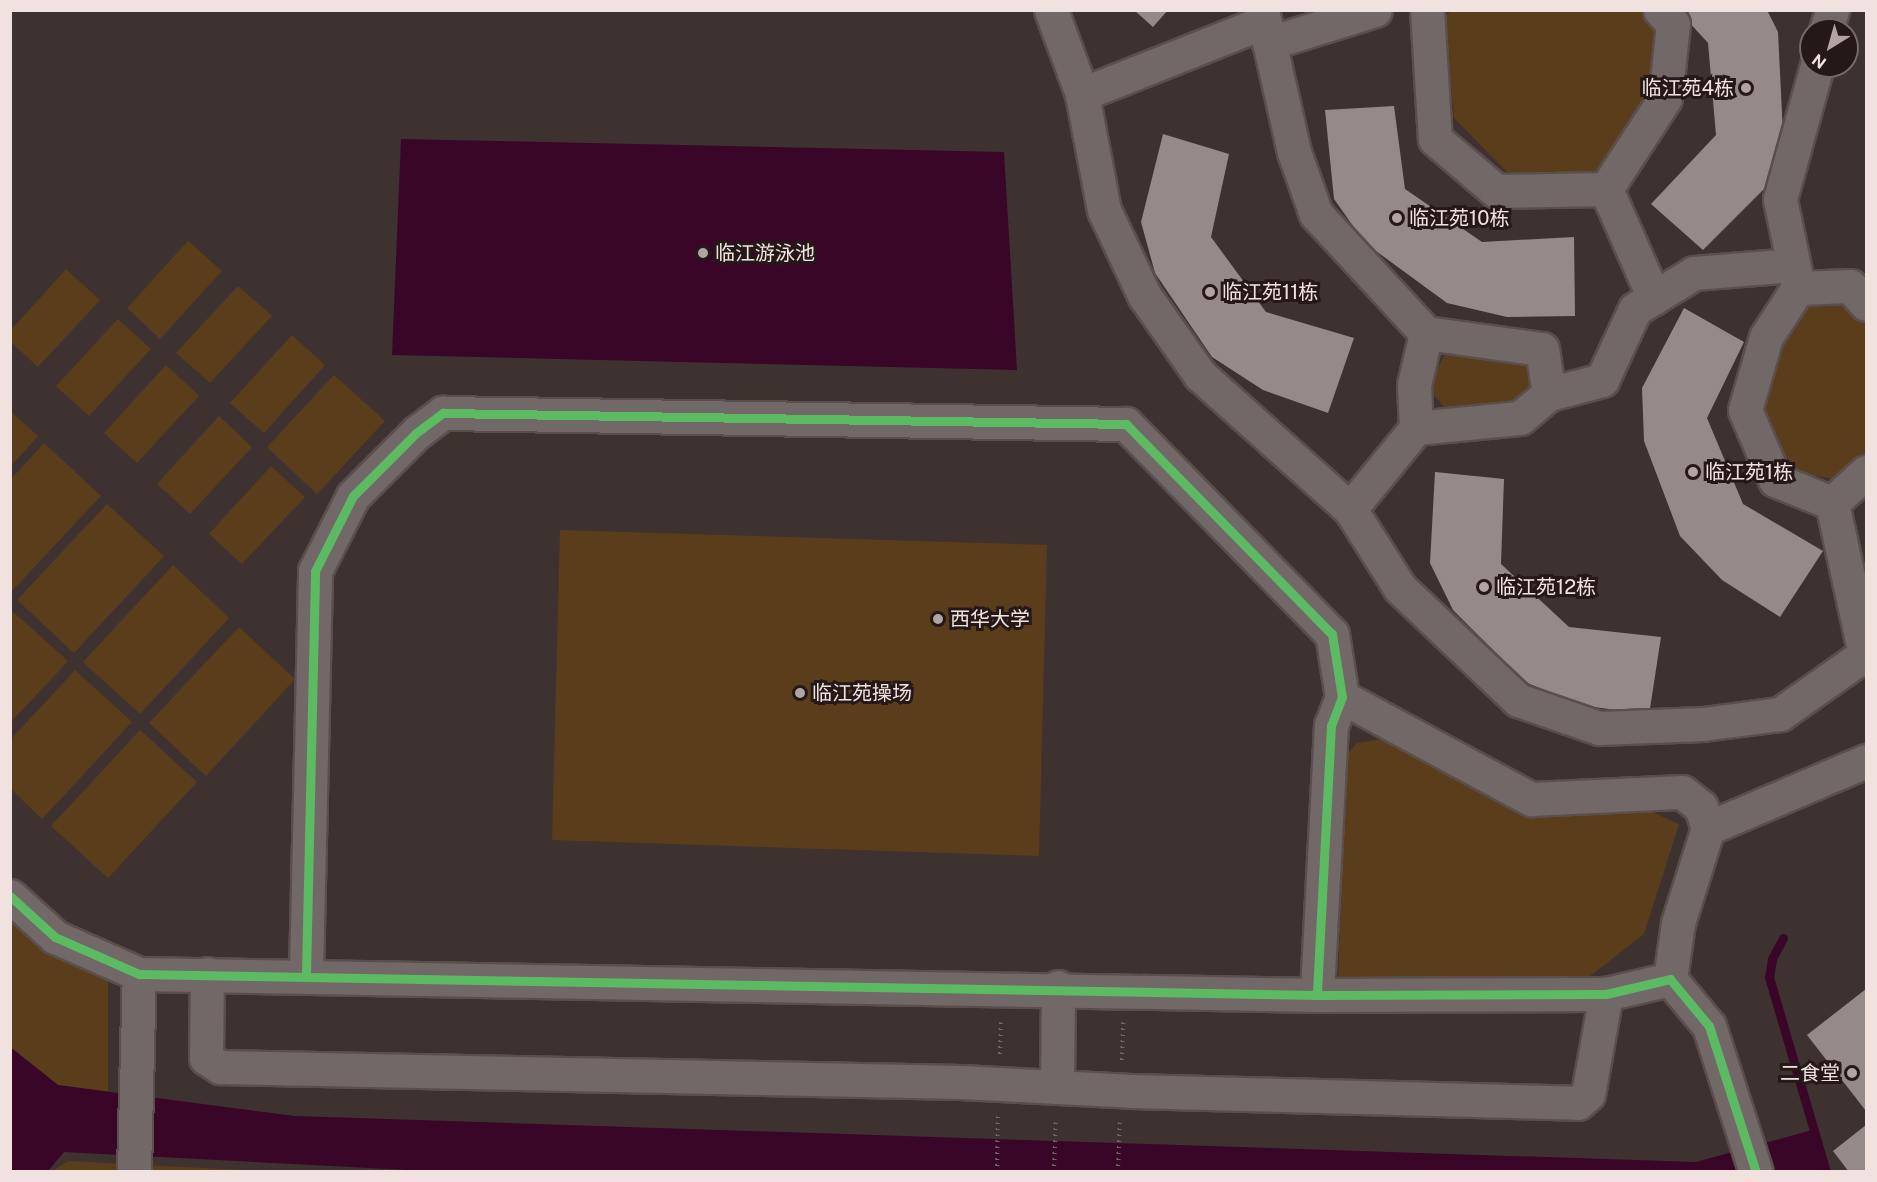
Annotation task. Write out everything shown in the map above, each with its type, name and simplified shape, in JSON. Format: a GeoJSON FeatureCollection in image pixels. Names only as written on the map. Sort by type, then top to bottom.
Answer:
{"type":"FeatureCollection","features":[{"type":"Feature","properties":{"kind":"street"},"geometry":{"type":"LineString","coordinates":[[1051,10],[1082,94],[1104,210],[1144,295],[1200,375],[1350,509],[1400,588],[1518,700],[1599,728],[1703,724],[1780,714],[1865,657],[1832,503]]}},
{"type":"Feature","properties":{"kind":"street"},"geometry":{"type":"LineString","coordinates":[[1082,94],[1265,25],[1375,10]]}},
{"type":"Feature","properties":{"kind":"street"},"geometry":{"type":"LineString","coordinates":[[1427,10],[1436,139],[1496,191],[1606,189]]}},
{"type":"Feature","properties":{"kind":"street"},"geometry":{"type":"LineString","coordinates":[[1606,189],[1665,98],[1673,24],[1660,10]]}},
{"type":"Feature","properties":{"kind":"street"},"geometry":{"type":"LineString","coordinates":[[1265,25],[1293,152],[1316,214],[1426,333],[1542,349],[1549,394]]}},
{"type":"Feature","properties":{"kind":"street"},"geometry":{"type":"LineString","coordinates":[[1814,78],[1780,199],[1796,276],[1766,337],[1745,410],[1775,480],[1832,503]]}},
{"type":"Feature","properties":{"kind":"street"},"geometry":{"type":"LineString","coordinates":[[1606,189],[1654,297]]}},
{"type":"Feature","properties":{"kind":"street"},"geometry":{"type":"LineString","coordinates":[[1416,428],[1520,418],[1549,394],[1602,380],[1635,309],[1694,273],[1796,276],[1850,286],[1866,304]]}},
{"type":"Feature","properties":{"kind":"street"},"geometry":{"type":"LineString","coordinates":[[1350,509],[1416,428],[1414,385],[1426,333]]}},
{"type":"Feature","properties":{"kind":"street"},"geometry":{"type":"LineString","coordinates":[[306,973],[315,571],[353,496],[416,433],[443,413],[1126,424],[1332,634],[1342,697],[1331,725],[1317,995]]}},
{"type":"Feature","properties":{"kind":"street"},"geometry":{"type":"LineString","coordinates":[[1832,503],[1866,472]]}},
{"type":"Feature","properties":{"kind":"street"},"geometry":{"type":"LineString","coordinates":[[1342,697],[1531,799],[1682,792],[1701,807],[1708,828],[1678,923],[1670,979],[1709,1026],[1756,1172]]}},
{"type":"Feature","properties":{"kind":"street"},"geometry":{"type":"LineString","coordinates":[[1708,828],[1866,761]]}},
{"type":"Feature","properties":{"kind":"street"},"geometry":{"type":"LineString","coordinates":[[10,896],[55,937],[139,974],[306,973],[1058,987],[1317,995],[1606,994],[1670,979]]}},
{"type":"Feature","properties":{"kind":"street"},"geometry":{"type":"LineString","coordinates":[[134,1172],[139,974]]}},
{"type":"Feature","properties":{"kind":"street"},"geometry":{"type":"LineString","coordinates":[[207,974],[206,1058],[220,1067],[1057,1087],[1578,1103],[1588,1094],[1606,994]]}},
{"type":"Feature","properties":{"kind":"street"},"geometry":{"type":"LineString","coordinates":[[1057,1087],[1058,987]]}},
{"type":"Feature","properties":{"kind":"path"},"geometry":{"type":"LineString","coordinates":[[997,1172],[998,1122]]}},
{"type":"Feature","properties":{"kind":"path"},"geometry":{"type":"LineString","coordinates":[[1054,1172],[1056,1125]]}},
{"type":"Feature","properties":{"kind":"path"},"geometry":{"type":"LineString","coordinates":[[1118,1172],[1120,1128]]}},
{"type":"Feature","properties":{"kind":"shaded area"},"geometry":{"type":"Polygon","coordinates":[[[1452,10],[1641,11],[1660,31],[1657,95],[1604,176],[1507,172],[1454,118],[1444,17],[1452,10]]]}},
{"type":"Feature","properties":{"kind":"shaded area","name":"临江游泳池"},"geometry":{"type":"Polygon","coordinates":[[[401,139],[1004,152],[1017,370],[392,355],[401,139]]]}},
{"type":"Feature","properties":{"kind":"shaded area"},"geometry":{"type":"Polygon","coordinates":[[[188,241],[222,271],[160,339],[127,308],[188,241]]]}},
{"type":"Feature","properties":{"kind":"shaded area"},"geometry":{"type":"Polygon","coordinates":[[[66,269],[100,300],[38,367],[11,342],[11,330],[66,269]]]}},
{"type":"Feature","properties":{"kind":"shaded area"},"geometry":{"type":"Polygon","coordinates":[[[238,286],[272,316],[210,383],[176,353],[238,286]]]}},
{"type":"Feature","properties":{"kind":"shaded area"},"geometry":{"type":"Polygon","coordinates":[[[1843,297],[1866,324],[1866,453],[1835,479],[1787,472],[1758,393],[1804,301],[1843,297]]]}},
{"type":"Feature","properties":{"kind":"shaded area"},"geometry":{"type":"Polygon","coordinates":[[[118,319],[151,349],[89,416],[56,386],[118,319]]]}},
{"type":"Feature","properties":{"kind":"shaded area"},"geometry":{"type":"Polygon","coordinates":[[[292,335],[325,365],[264,433],[230,403],[292,335]]]}},
{"type":"Feature","properties":{"kind":"shaded area"},"geometry":{"type":"Polygon","coordinates":[[[1535,352],[1539,390],[1520,408],[1447,411],[1427,386],[1446,353],[1535,352]]]}},
{"type":"Feature","properties":{"kind":"shaded area"},"geometry":{"type":"Polygon","coordinates":[[[166,365],[199,396],[137,463],[104,433],[166,365]]]}},
{"type":"Feature","properties":{"kind":"shaded area"},"geometry":{"type":"Polygon","coordinates":[[[334,375],[385,421],[317,494],[267,447],[334,375]]]}},
{"type":"Feature","properties":{"kind":"shaded area"},"geometry":{"type":"Polygon","coordinates":[[[10,411],[38,436],[11,466],[10,466],[10,411]]]}},
{"type":"Feature","properties":{"kind":"shaded area"},"geometry":{"type":"Polygon","coordinates":[[[219,416],[252,447],[190,514],[157,484],[219,416]]]}},
{"type":"Feature","properties":{"kind":"shaded area"},"geometry":{"type":"Polygon","coordinates":[[[44,443],[101,496],[11,592],[11,479],[44,443]]]}},
{"type":"Feature","properties":{"kind":"shaded area"},"geometry":{"type":"Polygon","coordinates":[[[271,466],[305,497],[242,564],[209,534],[271,466]]]}},
{"type":"Feature","properties":{"kind":"shaded area"},"geometry":{"type":"Polygon","coordinates":[[[107,504],[164,556],[74,653],[17,600],[107,504]]]}},
{"type":"Feature","properties":{"kind":"shaded area","name":"临江苑操场"},"geometry":{"type":"Polygon","coordinates":[[[560,530],[1047,545],[1039,856],[552,840],[560,530]]]}},
{"type":"Feature","properties":{"kind":"shaded area"},"geometry":{"type":"Polygon","coordinates":[[[173,565],[229,618],[140,714],[83,662],[173,565]]]}},
{"type":"Feature","properties":{"kind":"shaded area"},"geometry":{"type":"Polygon","coordinates":[[[10,609],[68,661],[11,722],[10,722],[10,609]]]}},
{"type":"Feature","properties":{"kind":"shaded area"},"geometry":{"type":"Polygon","coordinates":[[[239,627],[295,679],[206,776],[149,723],[239,627]]]}},
{"type":"Feature","properties":{"kind":"shaded area"},"geometry":{"type":"Polygon","coordinates":[[[75,670],[132,722],[42,819],[11,789],[11,739],[75,670]]]}},
{"type":"Feature","properties":{"kind":"shaded area"},"geometry":{"type":"Polygon","coordinates":[[[140,730],[197,782],[108,878],[51,826],[140,730]]]}},
{"type":"Feature","properties":{"kind":"shaded area"},"geometry":{"type":"Polygon","coordinates":[[[1389,738],[1524,810],[1643,808],[1679,824],[1644,934],[1581,983],[1338,978],[1346,756],[1357,743],[1389,738]]]}},
{"type":"Feature","properties":{"kind":"shaded area"},"geometry":{"type":"Polygon","coordinates":[[[10,919],[43,949],[108,980],[108,1092],[58,1085],[11,1047],[10,919]]]}},
{"type":"Feature","properties":{"kind":"shaded area"},"geometry":{"type":"Polygon","coordinates":[[[10,1047],[58,1085],[295,1116],[1696,1162],[1812,1130],[1826,1171],[445,1172],[64,1152],[48,1171],[11,1171],[10,1047]]]}},
{"type":"Feature","properties":{"kind":"shaded area"},"geometry":{"type":"Polygon","coordinates":[[[68,1161],[259,1171],[51,1172],[68,1161]]]}},
{"type":"Feature","properties":{"kind":"building"},"geometry":{"type":"Polygon","coordinates":[[[1134,10],[1168,10],[1153,27],[1134,10]]]}},
{"type":"Feature","properties":{"kind":"building","name":"临江苑4栋"},"geometry":{"type":"Polygon","coordinates":[[[1678,10],[1767,10],[1778,32],[1783,134],[1769,184],[1703,250],[1651,204],[1716,135],[1708,43],[1678,10]]]}},
{"type":"Feature","properties":{"kind":"building","name":"临江苑10栋"},"geometry":{"type":"Polygon","coordinates":[[[1394,106],[1405,189],[1482,242],[1574,237],[1575,316],[1507,317],[1447,303],[1365,243],[1334,199],[1325,110],[1394,106]]]}},
{"type":"Feature","properties":{"kind":"building","name":"临江苑11栋"},"geometry":{"type":"Polygon","coordinates":[[[1163,134],[1229,154],[1211,237],[1266,312],[1354,338],[1328,413],[1263,390],[1212,357],[1155,273],[1141,222],[1163,134]]]}},
{"type":"Feature","properties":{"kind":"building","name":"临江苑1栋"},"geometry":{"type":"Polygon","coordinates":[[[1684,308],[1744,342],[1707,418],[1743,504],[1823,551],[1780,617],[1722,580],[1680,536],[1644,441],[1642,388],[1684,308]]]}},
{"type":"Feature","properties":{"kind":"building","name":"临江苑12栋"},"geometry":{"type":"Polygon","coordinates":[[[1435,472],[1504,479],[1501,564],[1569,627],[1661,637],[1649,715],[1581,705],[1525,682],[1453,610],[1430,563],[1435,472]]]}},
{"type":"Feature","properties":{"kind":"building","name":"二食堂"},"geometry":{"type":"Polygon","coordinates":[[[1866,989],[1866,1111],[1807,1035],[1866,989]]]}},
{"type":"Feature","properties":{"kind":"building","name":"二食堂"},"geometry":{"type":"Polygon","coordinates":[[[1866,1125],[1866,1172],[1849,1172],[1833,1151],[1866,1125]]]}},
{"type":"Feature","properties":{"kind":"waterway"},"geometry":{"type":"LineString","coordinates":[[1783,938],[1772,959],[1769,977],[1826,1172]]}},
{"type":"Feature","properties":{"kind":"cycle path"},"geometry":{"type":"LineString","coordinates":[[306,973],[315,571],[353,496],[416,433],[443,413],[1126,424],[1332,634],[1342,697],[1331,725],[1317,995]]}},
{"type":"Feature","properties":{"kind":"cycle path"},"geometry":{"type":"LineString","coordinates":[[10,896],[55,937],[139,974],[1317,995],[1606,994],[1670,979],[1709,1026],[1756,1172]]}},
{"type":"Feature","properties":{"kind":"place","name":"临江苑4栋"},"geometry":{"type":"Point","coordinates":[1746,88]}},
{"type":"Feature","properties":{"kind":"place","name":"临江苑10栋"},"geometry":{"type":"Point","coordinates":[1397,218]}},
{"type":"Feature","properties":{"kind":"place","name":"临江游泳池"},"geometry":{"type":"Point","coordinates":[703,253]}},
{"type":"Feature","properties":{"kind":"place","name":"临江苑11栋"},"geometry":{"type":"Point","coordinates":[1210,292]}},
{"type":"Feature","properties":{"kind":"place","name":"临江苑1栋"},"geometry":{"type":"Point","coordinates":[1693,472]}},
{"type":"Feature","properties":{"kind":"place","name":"临江苑12栋"},"geometry":{"type":"Point","coordinates":[1484,587]}},
{"type":"Feature","properties":{"kind":"place","name":"西华大学"},"geometry":{"type":"Point","coordinates":[938,619]}},
{"type":"Feature","properties":{"kind":"place","name":"临江苑操场"},"geometry":{"type":"Point","coordinates":[800,693]}},
{"type":"Feature","properties":{"kind":"place","name":"二食堂"},"geometry":{"type":"Point","coordinates":[1852,1073]}}]}
